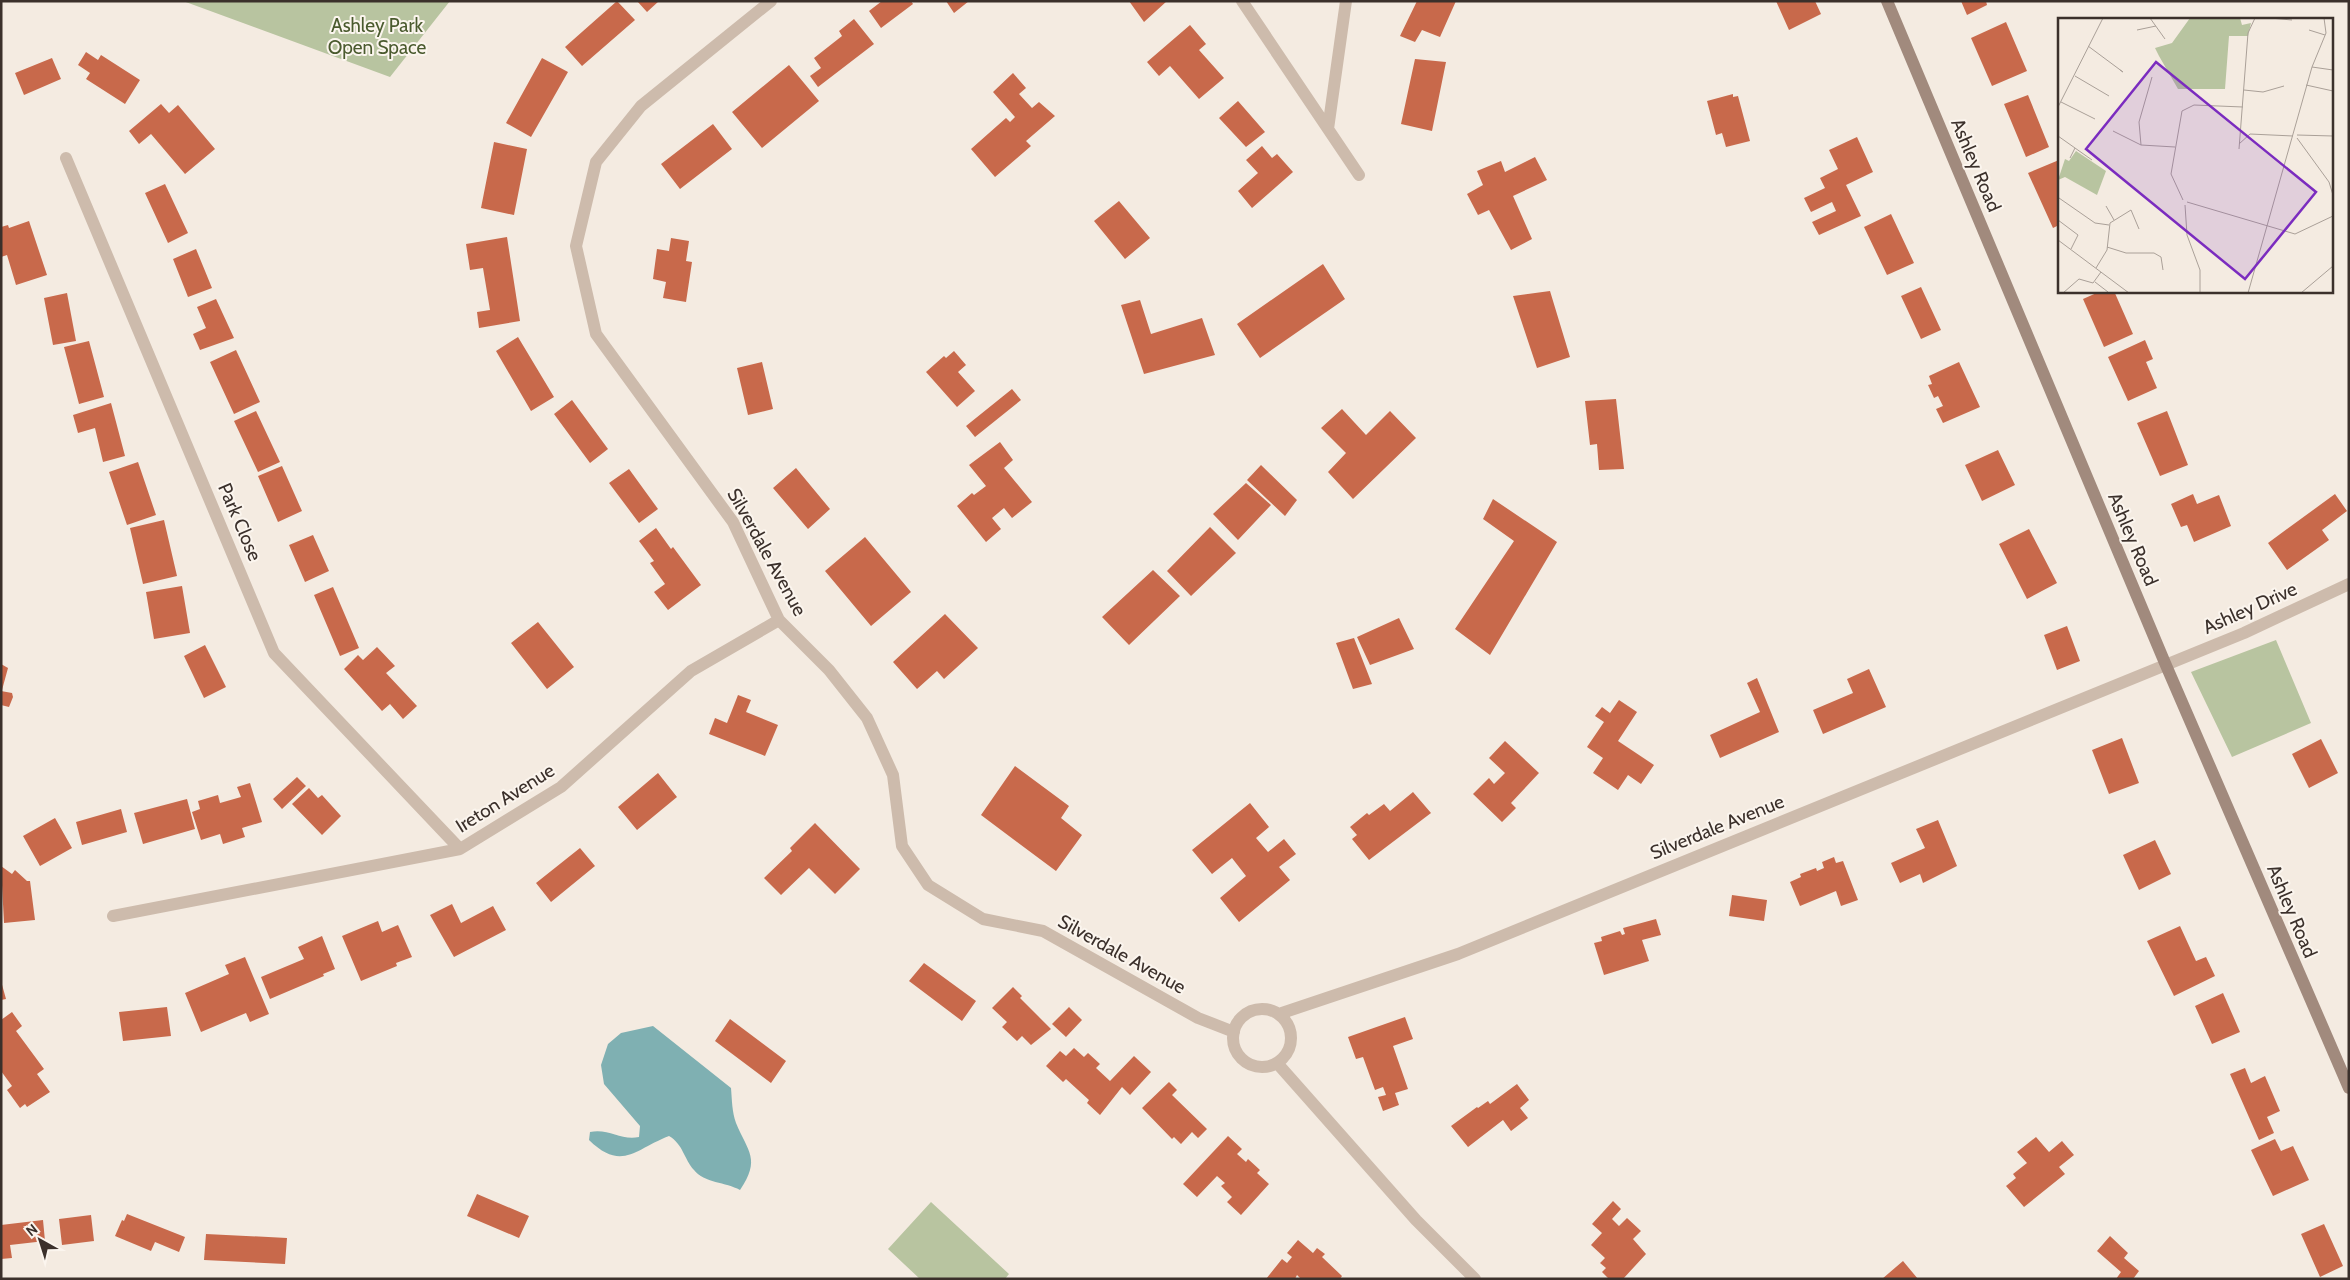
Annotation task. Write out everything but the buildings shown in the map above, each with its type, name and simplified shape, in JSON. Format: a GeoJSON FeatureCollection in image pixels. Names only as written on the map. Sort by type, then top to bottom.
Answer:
{"type":"FeatureCollection","features":[{"type":"Feature","properties":{"kind":"main road","name":"Ashley Road"},"geometry":{"type":"LineString","coordinates":[[1887,1],[2165,663],[2349,1088]]}},
{"type":"Feature","properties":{"kind":"street","name":"Silverdale Avenue"},"geometry":{"type":"LineString","coordinates":[[771,1],[641,106],[596,162],[576,246],[596,334],[733,522],[779,620],[829,670],[867,718],[893,775],[902,846],[928,886],[983,919],[1043,931],[1198,1018],[1234,1032]]}},
{"type":"Feature","properties":{"kind":"street"},"geometry":{"type":"LineString","coordinates":[[1242,1],[1359,175]]}},
{"type":"Feature","properties":{"kind":"street"},"geometry":{"type":"LineString","coordinates":[[1328,129],[1346,1]]}},
{"type":"Feature","properties":{"kind":"street","name":"Park Close"},"geometry":{"type":"LineString","coordinates":[[66,158],[274,653],[460,849]]}},
{"type":"Feature","properties":{"kind":"street","name":"Ashley Drive"},"geometry":{"type":"LineString","coordinates":[[2165,663],[2244,633],[2349,584]]}},
{"type":"Feature","properties":{"kind":"street","name":"Ireton Avenue"},"geometry":{"type":"LineString","coordinates":[[113,916],[460,849],[561,787],[691,671],[779,620]]}},
{"type":"Feature","properties":{"kind":"street","name":"Silverdale Avenue"},"geometry":{"type":"LineString","coordinates":[[1279,1014],[1458,954],[2165,663]]}},
{"type":"Feature","properties":{"kind":"street"},"geometry":{"type":"LineString","coordinates":[[1271,1010],[1279,1014],[1290,1030],[1291,1039],[1289,1048],[1277,1063],[1258,1066],[1250,1064],[1236,1050],[1234,1032],[1237,1023],[1252,1011],[1271,1010]]}},
{"type":"Feature","properties":{"kind":"street"},"geometry":{"type":"LineString","coordinates":[[1277,1063],[1416,1220],[1475,1279]]}},
{"type":"Feature","properties":{"kind":"green space","name":"Ashley Park Open Space"},"geometry":{"type":"Polygon","coordinates":[[[183,1],[450,1],[390,77],[183,1]]]}},
{"type":"Feature","properties":{"kind":"green space"},"geometry":{"type":"Polygon","coordinates":[[[2276,640],[2311,723],[2232,757],[2191,672],[2276,640]]]}},
{"type":"Feature","properties":{"kind":"green space"},"geometry":{"type":"Polygon","coordinates":[[[931,1202],[1009,1274],[1005,1279],[920,1279],[888,1249],[931,1202]]]}},
{"type":"Feature","properties":{"kind":"water"},"geometry":{"type":"Polygon","coordinates":[[[653,1026],[731,1088],[732,1106],[736,1123],[748,1149],[751,1163],[750,1171],[740,1190],[709,1180],[698,1174],[674,1139],[669,1136],[629,1155],[620,1156],[611,1155],[601,1150],[589,1140],[590,1132],[597,1131],[633,1138],[639,1137],[640,1126],[604,1084],[601,1065],[608,1044],[621,1033],[653,1026]]]}}]}
